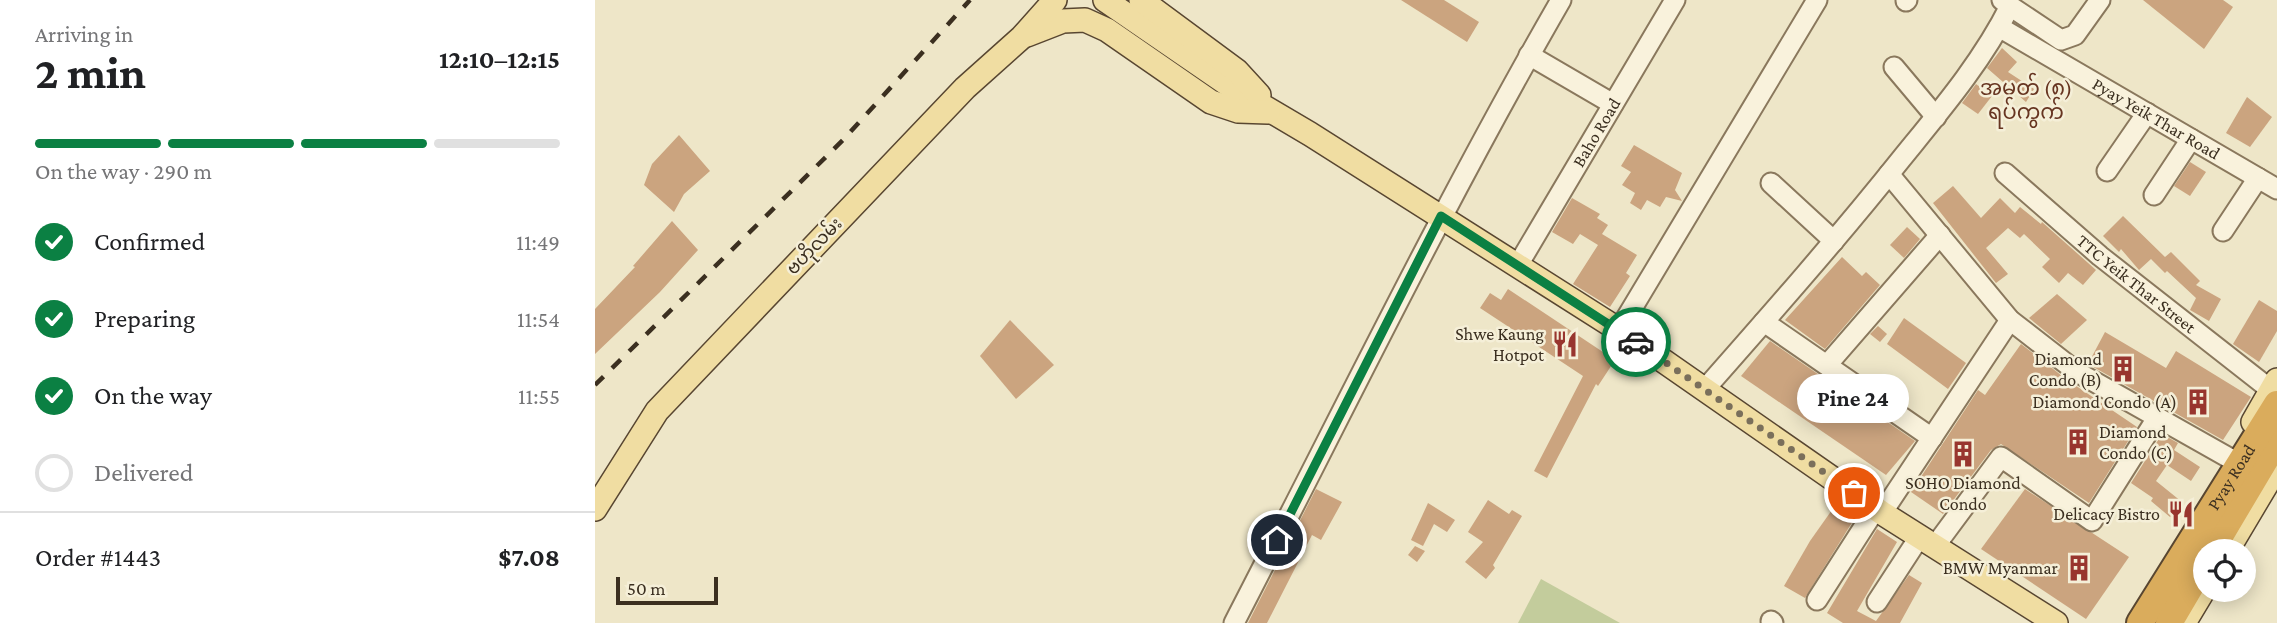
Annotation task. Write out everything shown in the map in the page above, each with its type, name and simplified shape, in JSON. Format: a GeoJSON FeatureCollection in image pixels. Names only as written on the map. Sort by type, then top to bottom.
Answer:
{"type":"FeatureCollection","features":[{"type":"Feature","properties":{"kind":"highway","name":"Pyay Road"},"geometry":{"type":"LineString","coordinates":[[2209,539],[2275,391]]}},
{"type":"Feature","properties":{"kind":"highway"},"geometry":{"type":"LineString","coordinates":[[2212,539],[2277,440]]}},
{"type":"Feature","properties":{"kind":"highway","name":"Pyay Road"},"geometry":{"type":"LineString","coordinates":[[2140,623],[2193,564]]}},
{"type":"Feature","properties":{"kind":"highway"},"geometry":{"type":"LineString","coordinates":[[2169,623],[2193,573]]}},
{"type":"Feature","properties":{"kind":"main road","name":"ဗဟိုလမ်း"},"geometry":{"type":"LineString","coordinates":[[595,509],[657,411],[965,88],[1022,37],[1055,0]]}},
{"type":"Feature","properties":{"kind":"main road"},"geometry":{"type":"LineString","coordinates":[[1105,0],[1239,92],[1275,112],[1619,330],[1879,510],[2056,623]]}},
{"type":"Feature","properties":{"kind":"main road"},"geometry":{"type":"LineString","coordinates":[[1141,0],[1237,71],[1275,112]]}},
{"type":"Feature","properties":{"kind":"main road"},"geometry":{"type":"LineString","coordinates":[[1022,37],[1063,21],[1085,20],[1107,30],[1211,103],[1238,111],[1275,112]]}},
{"type":"Feature","properties":{"kind":"main road"},"geometry":{"type":"LineString","coordinates":[[2195,539],[2190,528],[2275,391]]}},
{"type":"Feature","properties":{"kind":"main road"},"geometry":{"type":"LineString","coordinates":[[2234,539],[2277,467]]}},
{"type":"Feature","properties":{"kind":"main road"},"geometry":{"type":"LineString","coordinates":[[2184,623],[2197,602]]}},
{"type":"Feature","properties":{"kind":"street"},"geometry":{"type":"LineString","coordinates":[[1234,623],[1346,408],[1441,216],[1561,0]]}},
{"type":"Feature","properties":{"kind":"street","name":"Baho Road"},"geometry":{"type":"LineString","coordinates":[[1518,265],[1675,0]]}},
{"type":"Feature","properties":{"kind":"street"},"geometry":{"type":"LineString","coordinates":[[1619,330],[1817,0]]}},
{"type":"Feature","properties":{"kind":"street"},"geometry":{"type":"LineString","coordinates":[[1705,389],[1835,241],[1935,117],[1999,27],[2006,3],[2061,40],[2075,35],[2100,0]]}},
{"type":"Feature","properties":{"kind":"street","name":"Pyay Yeik Thar Road"},"geometry":{"type":"LineString","coordinates":[[1999,27],[2277,189]]}},
{"type":"Feature","properties":{"kind":"street"},"geometry":{"type":"LineString","coordinates":[[1529,55],[1613,104]]}},
{"type":"Feature","properties":{"kind":"street"},"geometry":{"type":"LineString","coordinates":[[1894,67],[1935,117]]}},
{"type":"Feature","properties":{"kind":"street"},"geometry":{"type":"LineString","coordinates":[[2107,171],[2147,113]]}},
{"type":"Feature","properties":{"kind":"street"},"geometry":{"type":"LineString","coordinates":[[2154,195],[2191,139]]}},
{"type":"Feature","properties":{"kind":"street","name":"TTC Yeik Thar Street"},"geometry":{"type":"LineString","coordinates":[[2005,173],[2100,256],[2275,391]]}},
{"type":"Feature","properties":{"kind":"street"},"geometry":{"type":"LineString","coordinates":[[1889,174],[2010,320],[2077,372],[2231,459]]}},
{"type":"Feature","properties":{"kind":"street"},"geometry":{"type":"LineString","coordinates":[[2223,231],[2257,178]]}},
{"type":"Feature","properties":{"kind":"street"},"geometry":{"type":"LineString","coordinates":[[1771,183],[1835,241]]}},
{"type":"Feature","properties":{"kind":"street"},"geometry":{"type":"LineString","coordinates":[[1827,365],[1940,235]]}},
{"type":"Feature","properties":{"kind":"street"},"geometry":{"type":"LineString","coordinates":[[1817,600],[1932,438],[2010,320]]}},
{"type":"Feature","properties":{"kind":"street"},"geometry":{"type":"LineString","coordinates":[[1764,322],[1932,438]]}},
{"type":"Feature","properties":{"kind":"street"},"geometry":{"type":"LineString","coordinates":[[1877,602],[2001,457],[2092,521],[2157,418]]}},
{"type":"Feature","properties":{"kind":"green space"},"geometry":{"type":"Polygon","coordinates":[[[1541,579],[1620,623],[1518,623],[1541,579]]]}},
{"type":"Feature","properties":{"kind":"building"},"geometry":{"type":"Polygon","coordinates":[[[1401,0],[1444,0],[1479,22],[1467,42],[1401,0]]]}},
{"type":"Feature","properties":{"kind":"building"},"geometry":{"type":"Polygon","coordinates":[[[2143,0],[2223,0],[2233,7],[2204,49],[2143,0]]]}},
{"type":"Feature","properties":{"kind":"building"},"geometry":{"type":"Polygon","coordinates":[[[2002,48],[2017,62],[2008,72],[2034,89],[2026,102],[1987,68],[2002,48]]]}},
{"type":"Feature","properties":{"kind":"building"},"geometry":{"type":"Polygon","coordinates":[[[1976,84],[1992,96],[1978,114],[1962,103],[1976,84]]]}},
{"type":"Feature","properties":{"kind":"building"},"geometry":{"type":"Polygon","coordinates":[[[2247,97],[2272,117],[2250,147],[2226,133],[2247,97]]]}},
{"type":"Feature","properties":{"kind":"building"},"geometry":{"type":"Polygon","coordinates":[[[679,135],[710,171],[684,194],[674,212],[644,185],[652,164],[679,135]]]}},
{"type":"Feature","properties":{"kind":"building"},"geometry":{"type":"Polygon","coordinates":[[[1634,145],[1682,173],[1675,190],[1682,201],[1666,197],[1660,207],[1647,200],[1641,210],[1630,203],[1635,193],[1622,185],[1631,172],[1621,166],[1634,145]]]}},
{"type":"Feature","properties":{"kind":"building"},"geometry":{"type":"Polygon","coordinates":[[[2190,162],[2206,172],[2190,196],[2174,186],[2190,162]]]}},
{"type":"Feature","properties":{"kind":"building"},"geometry":{"type":"Polygon","coordinates":[[[1953,186],[1981,218],[2000,198],[2015,213],[2020,207],[2041,224],[2042,222],[2096,270],[2083,285],[2068,273],[2059,283],[2042,267],[2050,259],[2024,234],[2020,238],[2008,228],[1986,248],[2008,274],[1996,283],[1933,203],[1953,186]]]}},
{"type":"Feature","properties":{"kind":"building"},"geometry":{"type":"Polygon","coordinates":[[[1572,198],[1600,214],[1597,218],[1608,225],[1602,234],[1637,255],[1626,273],[1630,276],[1610,307],[1573,284],[1598,245],[1580,234],[1573,244],[1552,232],[1572,198]]]}},
{"type":"Feature","properties":{"kind":"building"},"geometry":{"type":"Polygon","coordinates":[[[2123,216],[2165,257],[2171,252],[2200,281],[2196,285],[2221,299],[2209,321],[2190,310],[2196,298],[2167,271],[2165,273],[2151,259],[2139,270],[2121,249],[2119,252],[2103,236],[2123,216]]]}},
{"type":"Feature","properties":{"kind":"building"},"geometry":{"type":"Polygon","coordinates":[[[672,221],[698,250],[660,292],[595,354],[595,309],[635,267],[633,266],[672,221]]]}},
{"type":"Feature","properties":{"kind":"building"},"geometry":{"type":"Polygon","coordinates":[[[1907,227],[1920,239],[1904,258],[1890,245],[1907,227]]]}},
{"type":"Feature","properties":{"kind":"building"},"geometry":{"type":"Polygon","coordinates":[[[1842,257],[1862,276],[1866,272],[1880,285],[1825,349],[1785,320],[1842,257]]]}},
{"type":"Feature","properties":{"kind":"building"},"geometry":{"type":"Polygon","coordinates":[[[1508,289],[1615,360],[1598,386],[1596,384],[1547,478],[1534,471],[1583,376],[1480,308],[1490,293],[1501,300],[1508,289]]]}},
{"type":"Feature","properties":{"kind":"building"},"geometry":{"type":"Polygon","coordinates":[[[2057,294],[2087,320],[2061,344],[2029,318],[2057,294]]]}},
{"type":"Feature","properties":{"kind":"building"},"geometry":{"type":"Polygon","coordinates":[[[2259,300],[2277,311],[2277,331],[2259,362],[2233,344],[2259,300]]]}},
{"type":"Feature","properties":{"kind":"building"},"geometry":{"type":"Polygon","coordinates":[[[1904,318],[1966,363],[1948,389],[1887,344],[1904,318]]]}},
{"type":"Feature","properties":{"kind":"building"},"geometry":{"type":"Polygon","coordinates":[[[1010,320],[1054,365],[1016,399],[980,356],[1010,320]]]}},
{"type":"Feature","properties":{"kind":"building"},"geometry":{"type":"Polygon","coordinates":[[[1878,326],[1887,334],[1880,342],[1870,334],[1878,326]]]}},
{"type":"Feature","properties":{"kind":"building","name":"Diamond Condo (A)"},"geometry":{"type":"Polygon","coordinates":[[[2105,332],[2166,368],[2176,351],[2251,397],[2223,440],[2088,364],[2105,332]]]}},
{"type":"Feature","properties":{"kind":"building"},"geometry":{"type":"Polygon","coordinates":[[[1770,341],[1915,441],[1886,475],[1741,376],[1770,341]]]}},
{"type":"Feature","properties":{"kind":"building"},"geometry":{"type":"Polygon","coordinates":[[[2021,344],[2066,379],[2137,427],[2089,503],[2001,444],[1991,450],[1943,514],[1911,492],[1978,390],[1985,395],[2021,344]]]}},
{"type":"Feature","properties":{"kind":"building"},"geometry":{"type":"Polygon","coordinates":[[[2162,434],[2178,443],[2174,450],[2200,467],[2191,481],[2167,465],[2156,481],[2182,502],[2170,517],[2151,501],[2153,498],[2131,483],[2162,434]]]}},
{"type":"Feature","properties":{"kind":"building"},"geometry":{"type":"Polygon","coordinates":[[[1316,489],[1342,502],[1321,540],[1312,535],[1267,623],[1248,623],[1316,489]]]}},
{"type":"Feature","properties":{"kind":"building"},"geometry":{"type":"Polygon","coordinates":[[[2025,489],[2129,557],[2086,619],[1981,549],[2025,489]]]}},
{"type":"Feature","properties":{"kind":"building"},"geometry":{"type":"Polygon","coordinates":[[[1488,500],[1509,514],[1512,510],[1522,516],[1493,565],[1495,568],[1486,579],[1465,562],[1483,542],[1468,532],[1488,500]]]}},
{"type":"Feature","properties":{"kind":"building"},"geometry":{"type":"Polygon","coordinates":[[[1839,500],[1858,513],[1805,598],[1784,586],[1810,541],[1839,500]]]}},
{"type":"Feature","properties":{"kind":"building"},"geometry":{"type":"Polygon","coordinates":[[[1428,503],[1455,520],[1447,532],[1434,524],[1423,546],[1411,540],[1428,503]]]}},
{"type":"Feature","properties":{"kind":"building"},"geometry":{"type":"Polygon","coordinates":[[[1877,529],[1897,542],[1857,611],[1876,621],[1909,575],[1922,583],[1900,623],[1843,623],[1827,613],[1877,529]]]}},
{"type":"Feature","properties":{"kind":"building"},"geometry":{"type":"Polygon","coordinates":[[[1415,546],[1425,551],[1417,562],[1408,555],[1415,546]]]}},
{"type":"Feature","properties":{"kind":"railway"},"geometry":{"type":"LineString","coordinates":[[595,385],[843,140],[970,0]]}},
{"type":"Feature","properties":{"kind":"way so far"},"geometry":{"type":"LineString","coordinates":[[1636,342],[1854,493]]}},
{"type":"Feature","properties":{"kind":"place","name":"Shwe Kaung Hotpot"},"geometry":{"type":"Point","coordinates":[1565,344]}},
{"type":"Feature","properties":{"kind":"place","name":"Diamond Condo (B)"},"geometry":{"type":"Point","coordinates":[2123,369]}},
{"type":"Feature","properties":{"kind":"place","name":"Diamond Condo (A)"},"geometry":{"type":"Point","coordinates":[2198,402]}},
{"type":"Feature","properties":{"kind":"place","name":"Diamond Condo (C)"},"geometry":{"type":"Point","coordinates":[2078,442]}},
{"type":"Feature","properties":{"kind":"place","name":"SOHO Diamond Condo"},"geometry":{"type":"Point","coordinates":[1963,454]}},
{"type":"Feature","properties":{"kind":"place","name":"Pine 24"},"geometry":{"type":"Point","coordinates":[1854,493]}},
{"type":"Feature","properties":{"kind":"place","name":"Delicacy Bistro"},"geometry":{"type":"Point","coordinates":[2181,514]}},
{"type":"Feature","properties":{"kind":"place","name":"BMW Myanmar"},"geometry":{"type":"Point","coordinates":[2079,568]}},
{"type":"Feature","properties":{"kind":"district","name":"အမှတ် (၈) ရပ်ကွက်"},"geometry":{"type":"Point","coordinates":[2026,100]}},
{"type":"Feature","properties":{"kind":"route"},"geometry":{"type":"LineString","coordinates":[[1277,540],[1441,216],[1636,342]]}}]}
